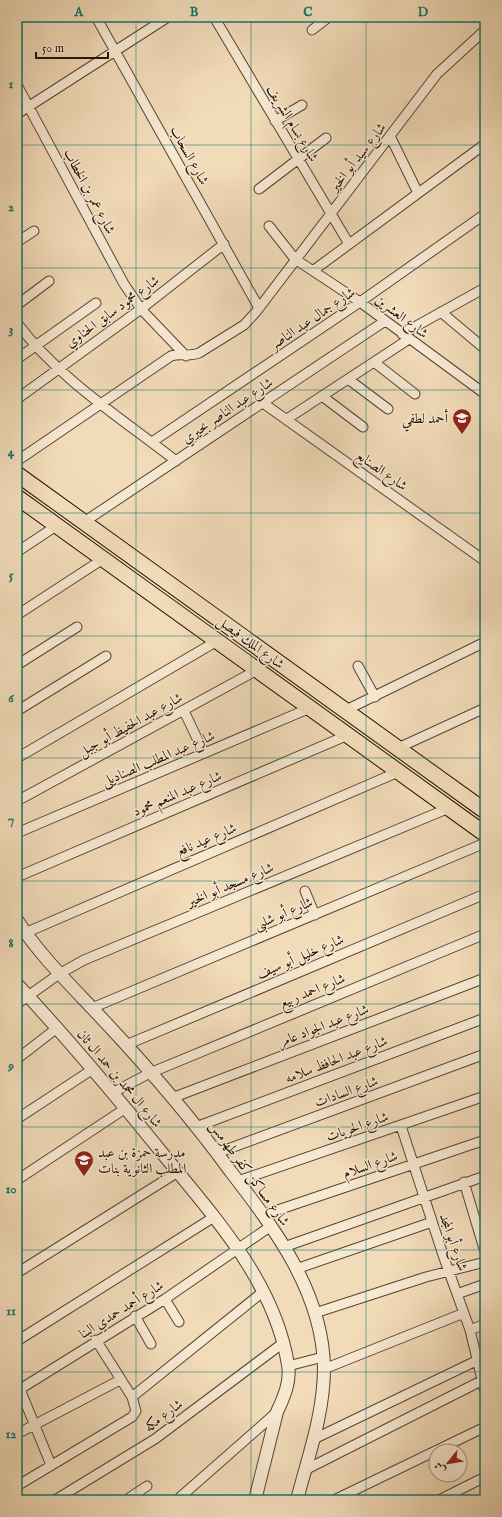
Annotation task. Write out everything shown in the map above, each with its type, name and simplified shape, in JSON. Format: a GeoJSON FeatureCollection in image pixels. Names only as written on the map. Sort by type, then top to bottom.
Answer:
{"type":"FeatureCollection","features":[{"type":"Feature","properties":{"kind":"main road","name":"شارع الملك فيصل"},"geometry":{"type":"LineString","coordinates":[[17,474],[485,811]]}},
{"type":"Feature","properties":{"kind":"main road","name":"شارع الملك فيصل"},"geometry":{"type":"LineString","coordinates":[[17,497],[485,834]]}},
{"type":"Feature","properties":{"kind":"main road"},"geometry":{"type":"LineString","coordinates":[[178,613],[185,608],[187,604],[186,596]]}},
{"type":"Feature","properties":{"kind":"main road"},"geometry":{"type":"LineString","coordinates":[[203,631],[201,623],[204,616],[212,614]]}},
{"type":"Feature","properties":{"kind":"street","name":"شارع السحاب"},"geometry":{"type":"LineString","coordinates":[[96,17],[259,308]]}},
{"type":"Feature","properties":{"kind":"street"},"geometry":{"type":"LineString","coordinates":[[17,114],[168,17]]}},
{"type":"Feature","properties":{"kind":"street","name":"شارع بسام الشريف"},"geometry":{"type":"LineString","coordinates":[[214,17],[349,244]]}},
{"type":"Feature","properties":{"kind":"street"},"geometry":{"type":"LineString","coordinates":[[312,30],[329,17]]}},
{"type":"Feature","properties":{"kind":"street","name":"شارع سيد أبو الخير"},"geometry":{"type":"LineString","coordinates":[[17,461],[171,356],[186,356],[199,353],[244,325],[259,308],[437,74],[485,30]]}},
{"type":"Feature","properties":{"kind":"street","name":"شارع عمر بن الخطاب"},"geometry":{"type":"LineString","coordinates":[[17,85],[124,284],[141,308],[186,356]]}},
{"type":"Feature","properties":{"kind":"street"},"geometry":{"type":"LineString","coordinates":[[276,121],[302,105]]}},
{"type":"Feature","properties":{"kind":"street"},"geometry":{"type":"LineString","coordinates":[[390,136],[418,193]]}},
{"type":"Feature","properties":{"kind":"street"},"geometry":{"type":"LineString","coordinates":[[259,189],[326,138]]}},
{"type":"Feature","properties":{"kind":"street"},"geometry":{"type":"LineString","coordinates":[[314,270],[485,144]]}},
{"type":"Feature","properties":{"kind":"street","name":"شارع جمال عبد الناصر"},"geometry":{"type":"LineString","coordinates":[[152,442],[360,302],[485,214]]}},
{"type":"Feature","properties":{"kind":"street","name":"شارع العشرين"},"geometry":{"type":"LineString","coordinates":[[269,226],[295,260],[314,270],[360,302],[405,337],[485,394]]}},
{"type":"Feature","properties":{"kind":"street"},"geometry":{"type":"LineString","coordinates":[[17,242],[34,232]]}},
{"type":"Feature","properties":{"kind":"street","name":"شارع محمود سابق الحناوي"},"geometry":{"type":"LineString","coordinates":[[17,399],[57,368],[141,308],[224,244]]}},
{"type":"Feature","properties":{"kind":"street"},"geometry":{"type":"LineString","coordinates":[[17,305],[49,281]]}},
{"type":"Feature","properties":{"kind":"street"},"geometry":{"type":"LineString","coordinates":[[286,419],[374,362],[405,337],[441,312],[481,290]]}},
{"type":"Feature","properties":{"kind":"street"},"geometry":{"type":"LineString","coordinates":[[17,359],[96,303]]}},
{"type":"Feature","properties":{"kind":"street"},"geometry":{"type":"LineString","coordinates":[[441,312],[485,349]]}},
{"type":"Feature","properties":{"kind":"street","name":"شارع عبد الناصر بحيري"},"geometry":{"type":"LineString","coordinates":[[84,522],[385,321]]}},
{"type":"Feature","properties":{"kind":"street"},"geometry":{"type":"LineString","coordinates":[[17,323],[57,368],[101,404],[176,461]]}},
{"type":"Feature","properties":{"kind":"street"},"geometry":{"type":"LineString","coordinates":[[374,362],[415,394]]}},
{"type":"Feature","properties":{"kind":"street"},"geometry":{"type":"LineString","coordinates":[[348,379],[388,409]]}},
{"type":"Feature","properties":{"kind":"street"},"geometry":{"type":"LineString","coordinates":[[322,396],[363,427]]}},
{"type":"Feature","properties":{"kind":"street","name":"شارع الصنايع"},"geometry":{"type":"LineString","coordinates":[[263,403],[485,560]]}},
{"type":"Feature","properties":{"kind":"street"},"geometry":{"type":"LineString","coordinates":[[17,552],[56,526]]}},
{"type":"Feature","properties":{"kind":"street"},"geometry":{"type":"LineString","coordinates":[[17,615],[103,559]]}},
{"type":"Feature","properties":{"kind":"street"},"geometry":{"type":"LineString","coordinates":[[17,665],[77,627]]}},
{"type":"Feature","properties":{"kind":"street"},"geometry":{"type":"LineString","coordinates":[[17,758],[217,641]]}},
{"type":"Feature","properties":{"kind":"street"},"geometry":{"type":"LineString","coordinates":[[346,710],[485,642]]}},
{"type":"Feature","properties":{"kind":"street"},"geometry":{"type":"LineString","coordinates":[[17,711],[106,656]]}},
{"type":"Feature","properties":{"kind":"street"},"geometry":{"type":"LineString","coordinates":[[358,666],[375,697]]}},
{"type":"Feature","properties":{"kind":"street","name":"شارع عبد الحفيظ أبو جبل"},"geometry":{"type":"LineString","coordinates":[[17,801],[257,670]]}},
{"type":"Feature","properties":{"kind":"street","name":"شارع عبد المطلب الصناديلى"},"geometry":{"type":"LineString","coordinates":[[17,833],[310,708]]}},
{"type":"Feature","properties":{"kind":"street"},"geometry":{"type":"LineString","coordinates":[[398,748],[485,708]]}},
{"type":"Feature","properties":{"kind":"street"},"geometry":{"type":"LineString","coordinates":[[184,711],[204,753]]}},
{"type":"Feature","properties":{"kind":"street","name":"شارع عبد المنعم محمود"},"geometry":{"type":"LineString","coordinates":[[17,877],[348,735]]}},
{"type":"Feature","properties":{"kind":"street","name":"شارع عيد نافع"},"geometry":{"type":"LineString","coordinates":[[25,932],[398,772]]}},
{"type":"Feature","properties":{"kind":"street","name":"شارع مسجد أبو الخير"},"geometry":{"type":"LineString","coordinates":[[17,1004],[59,974],[84,960],[449,808]]}},
{"type":"Feature","properties":{"kind":"street","name":"شارع أبو شلبى"},"geometry":{"type":"LineString","coordinates":[[92,1008],[485,843]]}},
{"type":"Feature","properties":{"kind":"street"},"geometry":{"type":"LineString","coordinates":[[304,892],[315,915]]}},
{"type":"Feature","properties":{"kind":"street","name":"شارع خليل أبو سيف"},"geometry":{"type":"LineString","coordinates":[[126,1045],[485,894]]}},
{"type":"Feature","properties":{"kind":"street","name":"شارع مساكن كفر طهرمس"},"geometry":{"type":"LineString","coordinates":[[17,920],[59,974],[126,1045],[196,1126],[271,1226],[296,1269],[315,1313],[323,1363],[321,1405],[314,1439],[297,1500]]}},
{"type":"Feature","properties":{"kind":"street","name":"شارع احمد ربيع"},"geometry":{"type":"LineString","coordinates":[[114,1092],[150,1073],[485,934]]}},
{"type":"Feature","properties":{"kind":"street","name":"شارع عبد الجواد عامر"},"geometry":{"type":"LineString","coordinates":[[172,1098],[485,978]]}},
{"type":"Feature","properties":{"kind":"street","name":"شارع ال محمد بن حمد ال ثان"},"geometry":{"type":"LineString","coordinates":[[17,984],[114,1092],[214,1216],[238,1249],[264,1291],[283,1343],[288,1366],[288,1381],[283,1399],[277,1412],[255,1500]]}},
{"type":"Feature","properties":{"kind":"street","name":"شارع عبد الحافظ سلامه"},"geometry":{"type":"LineString","coordinates":[[196,1126],[485,1018]]}},
{"type":"Feature","properties":{"kind":"street"},"geometry":{"type":"LineString","coordinates":[[17,1059],[57,1028]]}},
{"type":"Feature","properties":{"kind":"street","name":"شارع السادات"},"geometry":{"type":"LineString","coordinates":[[217,1153],[485,1054]]}},
{"type":"Feature","properties":{"kind":"street"},"geometry":{"type":"LineString","coordinates":[[17,1120],[93,1069]]}},
{"type":"Feature","properties":{"kind":"street","name":"شارع الحريات"},"geometry":{"type":"LineString","coordinates":[[238,1181],[485,1096]]}},
{"type":"Feature","properties":{"kind":"street"},"geometry":{"type":"LineString","coordinates":[[17,1180],[126,1108]]}},
{"type":"Feature","properties":{"kind":"street","name":"شارع أبو المجد"},"geometry":{"type":"LineString","coordinates":[[401,1126],[432,1222],[470,1330],[484,1380],[485,1392]]}},
{"type":"Feature","properties":{"kind":"street","name":"شارع السلام"},"geometry":{"type":"LineString","coordinates":[[263,1215],[485,1140]]}},
{"type":"Feature","properties":{"kind":"street"},"geometry":{"type":"LineString","coordinates":[[17,1272],[178,1172]]}},
{"type":"Feature","properties":{"kind":"street"},"geometry":{"type":"LineString","coordinates":[[284,1247],[424,1198],[464,1182],[485,1176]]}},
{"type":"Feature","properties":{"kind":"street"},"geometry":{"type":"LineString","coordinates":[[464,1182],[485,1252]]}},
{"type":"Feature","properties":{"kind":"street"},"geometry":{"type":"LineString","coordinates":[[17,1341],[214,1216]]}},
{"type":"Feature","properties":{"kind":"street"},"geometry":{"type":"LineString","coordinates":[[296,1269],[432,1222]]}},
{"type":"Feature","properties":{"kind":"street","name":"شارع أحمد حمدي البنا"},"geometry":{"type":"LineString","coordinates":[[18,1387],[165,1299],[271,1226]]}},
{"type":"Feature","properties":{"kind":"street"},"geometry":{"type":"LineString","coordinates":[[315,1313],[426,1276],[485,1262]]}},
{"type":"Feature","properties":{"kind":"street"},"geometry":{"type":"LineString","coordinates":[[458,1294],[485,1284]]}},
{"type":"Feature","properties":{"kind":"street"},"geometry":{"type":"LineString","coordinates":[[132,1397],[264,1291]]}},
{"type":"Feature","properties":{"kind":"street"},"geometry":{"type":"LineString","coordinates":[[165,1299],[180,1322]]}},
{"type":"Feature","properties":{"kind":"street"},"geometry":{"type":"LineString","coordinates":[[288,1366],[323,1363],[464,1313]]}},
{"type":"Feature","properties":{"kind":"street"},"geometry":{"type":"LineString","coordinates":[[135,1316],[151,1344]]}},
{"type":"Feature","properties":{"kind":"street"},"geometry":{"type":"LineString","coordinates":[[470,1330],[485,1324]]}},
{"type":"Feature","properties":{"kind":"street"},"geometry":{"type":"LineString","coordinates":[[17,1486],[132,1417],[136,1411],[132,1397],[96,1340]]}},
{"type":"Feature","properties":{"kind":"street","name":"شارع مكه"},"geometry":{"type":"LineString","coordinates":[[55,1500],[155,1439],[283,1343]]}},
{"type":"Feature","properties":{"kind":"street"},"geometry":{"type":"LineString","coordinates":[[314,1439],[478,1360]]}},
{"type":"Feature","properties":{"kind":"street"},"geometry":{"type":"LineString","coordinates":[[17,1434],[120,1380]]}},
{"type":"Feature","properties":{"kind":"street"},"geometry":{"type":"LineString","coordinates":[[305,1470],[484,1380]]}},
{"type":"Feature","properties":{"kind":"street"},"geometry":{"type":"LineString","coordinates":[[18,1387],[50,1465]]}},
{"type":"Feature","properties":{"kind":"street"},"geometry":{"type":"LineString","coordinates":[[177,1500],[277,1412]]}},
{"type":"Feature","properties":{"kind":"street"},"geometry":{"type":"LineString","coordinates":[[334,1500],[485,1427]]}},
{"type":"Feature","properties":{"kind":"street"},"geometry":{"type":"LineString","coordinates":[[439,1500],[485,1477]]}},
{"type":"Feature","properties":{"kind":"street"},"geometry":{"type":"LineString","coordinates":[[126,1500],[146,1486]]}},
{"type":"Feature","properties":{"kind":"place","name":"أحمد لطفي"},"geometry":{"type":"Point","coordinates":[462,435]}},
{"type":"Feature","properties":{"kind":"place","name":"مدرسة حمزة بن عبد المطلب الثانوية بنات"},"geometry":{"type":"Point","coordinates":[84,1177]}}]}
